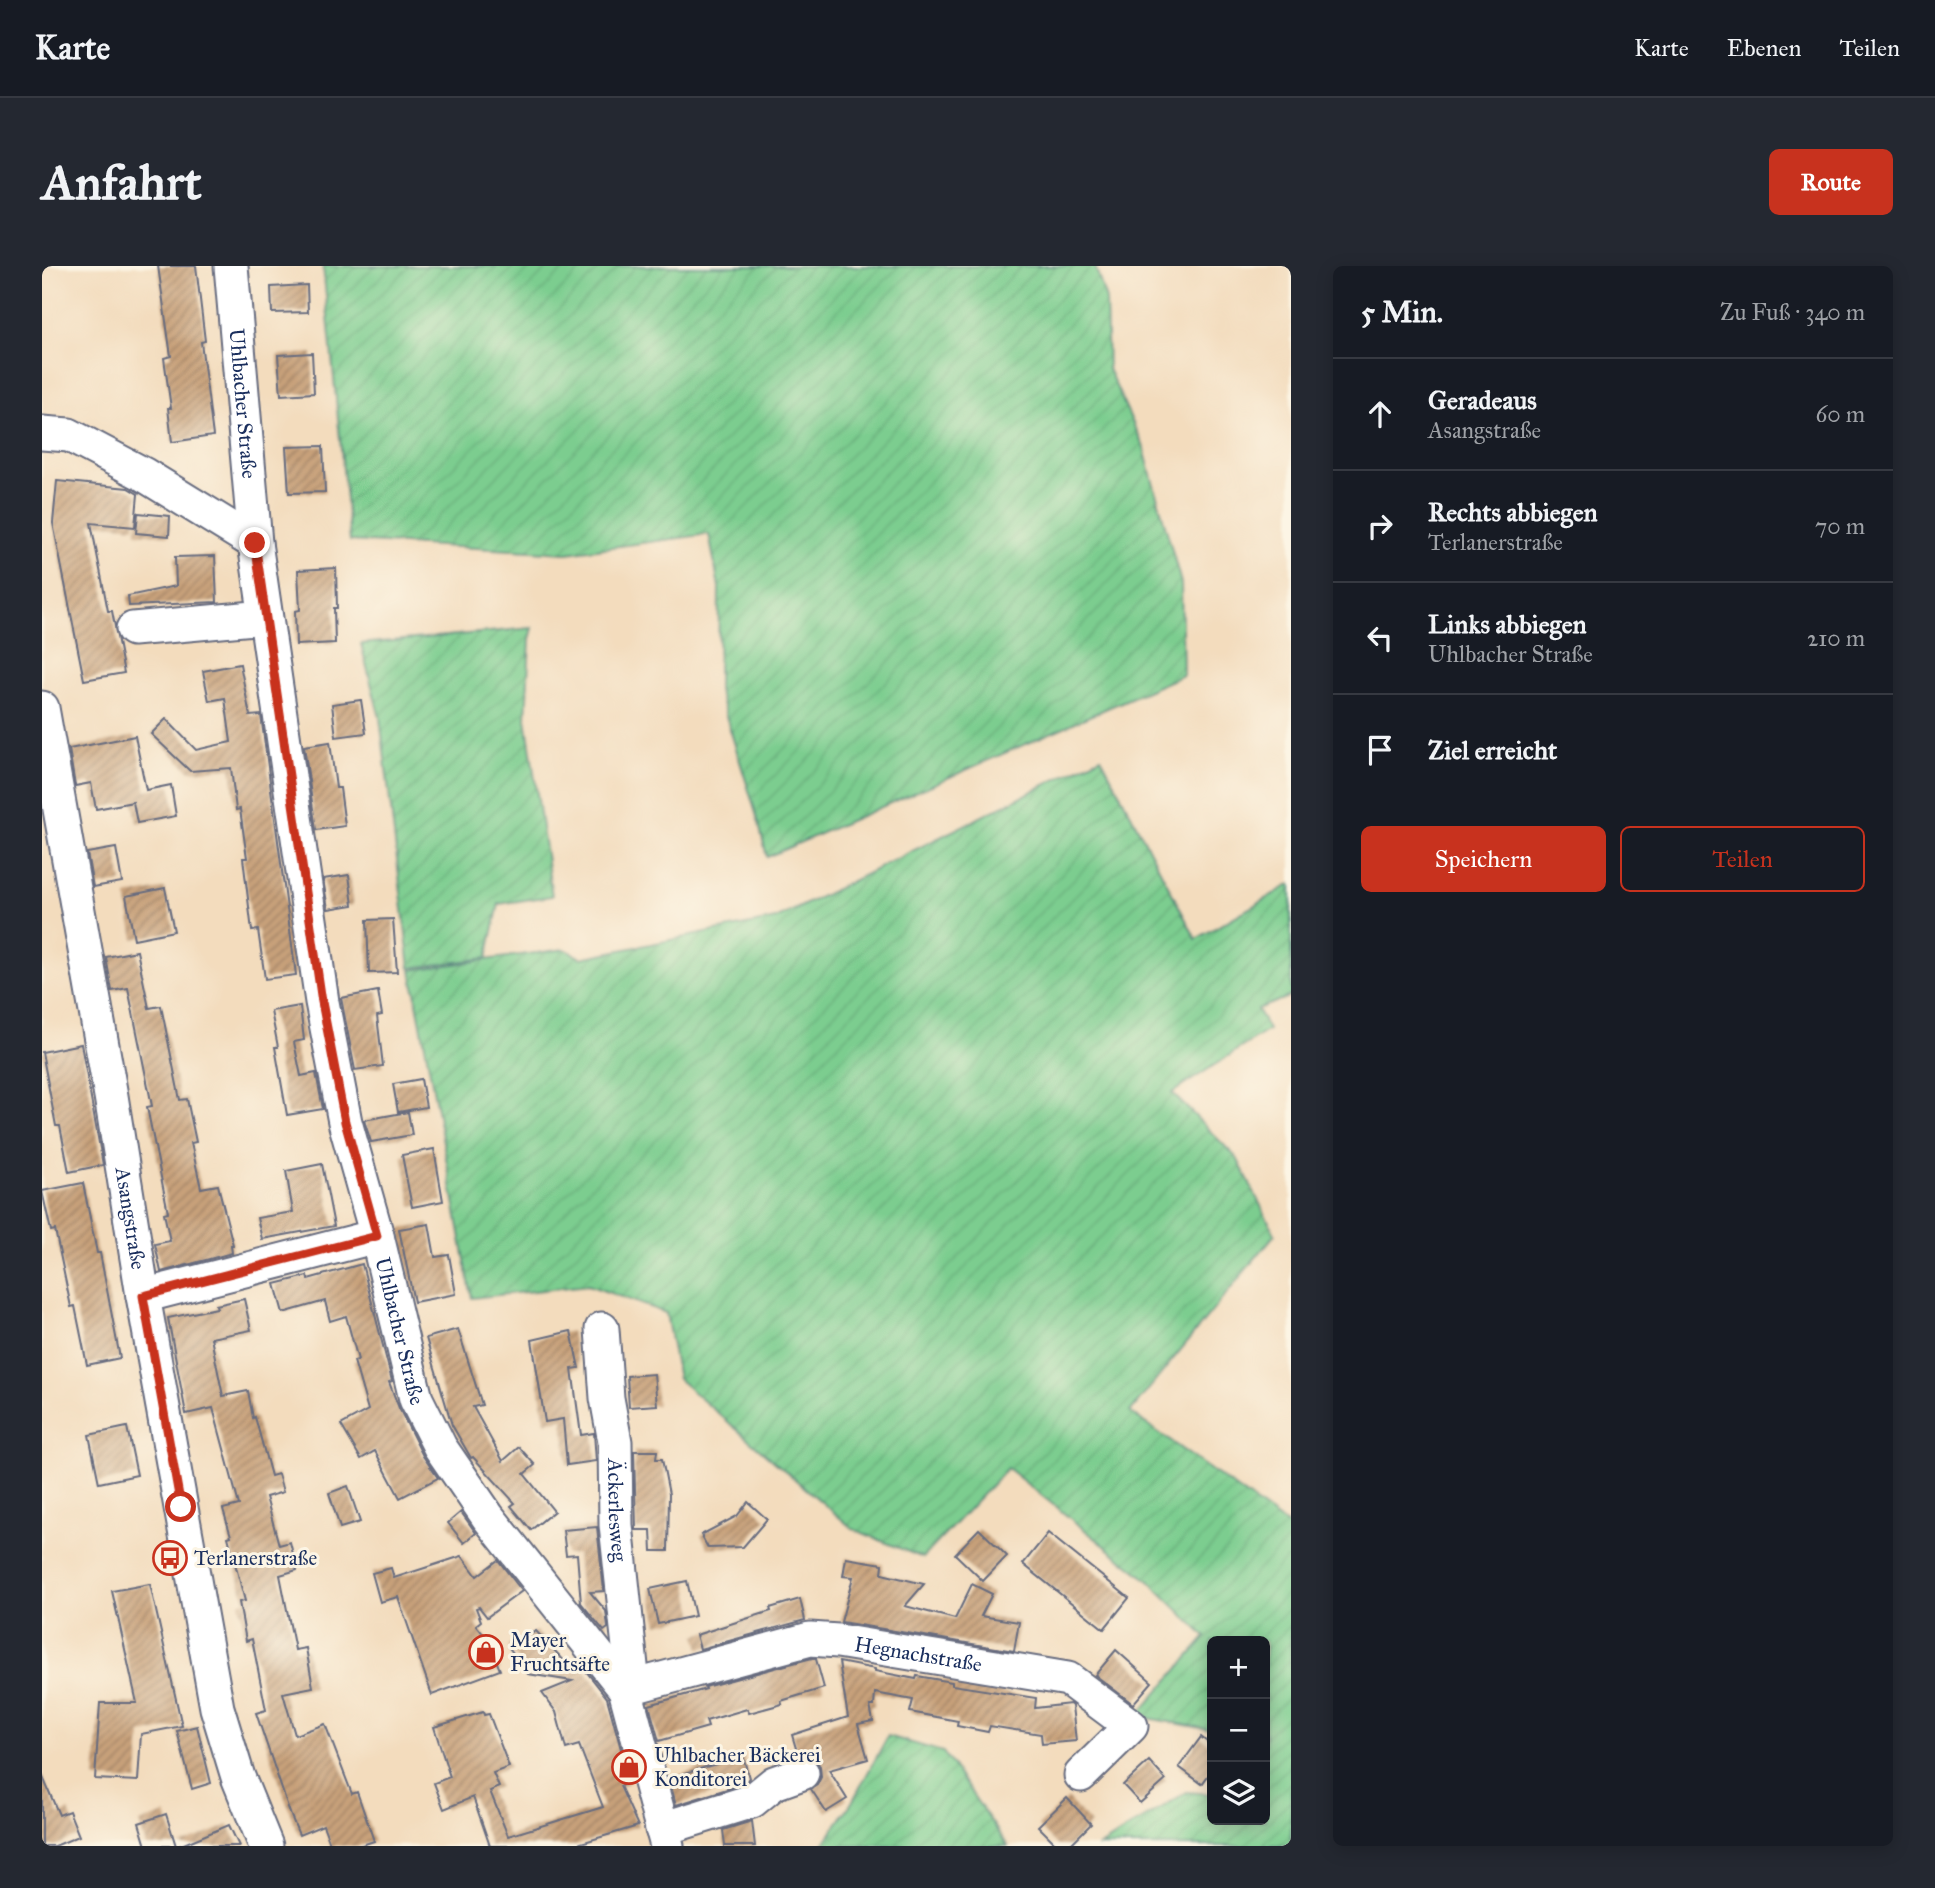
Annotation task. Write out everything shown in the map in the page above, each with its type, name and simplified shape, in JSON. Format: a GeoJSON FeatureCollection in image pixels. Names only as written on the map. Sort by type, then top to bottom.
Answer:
{"type":"FeatureCollection","features":[{"type":"Feature","properties":{"kind":"street","name":"Uhlbacher Straße"},"geometry":{"type":"LineString","coordinates":[[231,266],[255,543],[322,1002],[345,1122],[377,1236],[416,1399],[440,1447],[488,1517],[625,1689],[664,1838]]}},
{"type":"Feature","properties":{"kind":"street"},"geometry":{"type":"LineString","coordinates":[[42,433],[69,435],[143,474],[255,543]]}},
{"type":"Feature","properties":{"kind":"street"},"geometry":{"type":"LineString","coordinates":[[133,629],[265,617]]}},
{"type":"Feature","properties":{"kind":"street","name":"Asangstraße"},"geometry":{"type":"LineString","coordinates":[[42,708],[217,1708],[238,1777],[266,1846]]}},
{"type":"Feature","properties":{"kind":"street"},"geometry":{"type":"LineString","coordinates":[[143,1296],[377,1236]]}},
{"type":"Feature","properties":{"kind":"street","name":"Äckerlesweg"},"geometry":{"type":"LineString","coordinates":[[601,1329],[607,1398],[615,1443],[615,1525],[631,1666],[625,1689]]}},
{"type":"Feature","properties":{"kind":"street","name":"Hegnachstraße"},"geometry":{"type":"LineString","coordinates":[[625,1689],[810,1639],[838,1641],[1068,1679],[1131,1726],[1081,1775]]}},
{"type":"Feature","properties":{"kind":"street"},"geometry":{"type":"LineString","coordinates":[[664,1838],[752,1801],[774,1783],[802,1773]]}},
{"type":"Feature","properties":{"kind":"green space"},"geometry":{"type":"Polygon","coordinates":[[[323,266],[1095,266],[1106,300],[1108,369],[1143,445],[1181,583],[1183,675],[767,857],[718,690],[719,587],[709,534],[567,553],[350,541],[323,266]]]}},
{"type":"Feature","properties":{"kind":"green space"},"geometry":{"type":"Polygon","coordinates":[[[533,628],[530,639],[526,718],[552,896],[499,904],[487,958],[410,968],[380,718],[361,644],[533,628]]]}},
{"type":"Feature","properties":{"kind":"green space"},"geometry":{"type":"Polygon","coordinates":[[[1101,757],[1196,939],[1291,884],[1291,996],[1257,1009],[1268,1030],[1172,1093],[1237,1158],[1275,1234],[1130,1412],[1291,1528],[1291,1846],[1100,1846],[1187,1792],[1207,1794],[1207,1825],[1270,1825],[1270,1636],[1207,1636],[1207,1729],[1137,1716],[1206,1637],[1149,1581],[1007,1468],[923,1558],[853,1529],[678,1379],[666,1313],[588,1285],[472,1298],[411,970],[565,949],[581,958],[776,919],[1101,757]]]}},
{"type":"Feature","properties":{"kind":"green space"},"geometry":{"type":"Polygon","coordinates":[[[888,1736],[943,1752],[1008,1846],[822,1846],[852,1802],[888,1736]]]}},
{"type":"Feature","properties":{"kind":"building"},"geometry":{"type":"Polygon","coordinates":[[[158,266],[196,266],[205,341],[201,342],[213,436],[172,442],[168,408],[171,408],[164,358],[171,356],[158,266]]]}},
{"type":"Feature","properties":{"kind":"building"},"geometry":{"type":"Polygon","coordinates":[[[307,285],[308,312],[272,313],[271,287],[307,285]]]}},
{"type":"Feature","properties":{"kind":"building"},"geometry":{"type":"Polygon","coordinates":[[[312,353],[314,393],[281,395],[278,355],[312,353]]]}},
{"type":"Feature","properties":{"kind":"building"},"geometry":{"type":"Polygon","coordinates":[[[323,446],[325,492],[289,493],[286,447],[323,446]]]}},
{"type":"Feature","properties":{"kind":"building"},"geometry":{"type":"Polygon","coordinates":[[[57,481],[128,488],[138,494],[135,527],[91,523],[108,611],[112,611],[124,673],[84,680],[53,523],[57,481]]]}},
{"type":"Feature","properties":{"kind":"building"},"geometry":{"type":"Polygon","coordinates":[[[138,513],[170,516],[169,536],[136,533],[138,513]]]}},
{"type":"Feature","properties":{"kind":"building"},"geometry":{"type":"Polygon","coordinates":[[[215,556],[217,602],[129,606],[128,596],[176,586],[175,557],[215,556]]]}},
{"type":"Feature","properties":{"kind":"building"},"geometry":{"type":"Polygon","coordinates":[[[336,568],[335,643],[296,645],[295,611],[300,610],[298,570],[336,568]]]}},
{"type":"Feature","properties":{"kind":"building"},"geometry":{"type":"Polygon","coordinates":[[[240,664],[250,716],[261,715],[296,975],[265,979],[258,930],[252,931],[243,858],[247,858],[240,809],[236,810],[231,768],[190,771],[151,734],[166,719],[196,750],[231,742],[225,698],[209,701],[203,671],[240,664]]]}},
{"type":"Feature","properties":{"kind":"building"},"geometry":{"type":"Polygon","coordinates":[[[361,700],[366,733],[336,737],[332,704],[361,700]]]}},
{"type":"Feature","properties":{"kind":"building"},"geometry":{"type":"Polygon","coordinates":[[[135,736],[146,790],[171,785],[176,816],[137,823],[133,802],[96,809],[91,783],[75,786],[69,749],[135,736]]]}},
{"type":"Feature","properties":{"kind":"building"},"geometry":{"type":"Polygon","coordinates":[[[330,742],[336,788],[340,788],[345,826],[316,830],[304,746],[330,742]]]}},
{"type":"Feature","properties":{"kind":"building"},"geometry":{"type":"Polygon","coordinates":[[[116,848],[122,882],[93,887],[87,853],[116,848]]]}},
{"type":"Feature","properties":{"kind":"building"},"geometry":{"type":"Polygon","coordinates":[[[349,875],[353,905],[328,909],[323,879],[349,875]]]}},
{"type":"Feature","properties":{"kind":"building"},"geometry":{"type":"Polygon","coordinates":[[[165,888],[174,931],[134,939],[126,896],[165,888]]]}},
{"type":"Feature","properties":{"kind":"building"},"geometry":{"type":"Polygon","coordinates":[[[393,919],[397,972],[369,973],[367,920],[393,919]]]}},
{"type":"Feature","properties":{"kind":"building"},"geometry":{"type":"Polygon","coordinates":[[[137,951],[149,1008],[161,1006],[180,1100],[187,1099],[196,1142],[191,1143],[201,1188],[218,1185],[233,1245],[232,1253],[161,1272],[155,1244],[170,1241],[164,1213],[168,1212],[147,1107],[152,1106],[128,988],[112,991],[106,957],[137,951]]]}},
{"type":"Feature","properties":{"kind":"building"},"geometry":{"type":"Polygon","coordinates":[[[378,991],[382,1015],[377,1016],[383,1066],[355,1070],[341,998],[378,991]]]}},
{"type":"Feature","properties":{"kind":"building"},"geometry":{"type":"Polygon","coordinates":[[[300,1006],[304,1040],[294,1042],[301,1076],[316,1073],[323,1109],[287,1115],[271,1011],[300,1006]]]}},
{"type":"Feature","properties":{"kind":"building"},"geometry":{"type":"Polygon","coordinates":[[[81,1044],[103,1165],[69,1172],[60,1126],[56,1126],[42,1052],[81,1044]]]}},
{"type":"Feature","properties":{"kind":"building"},"geometry":{"type":"Polygon","coordinates":[[[421,1079],[426,1107],[398,1112],[393,1084],[421,1079]]]}},
{"type":"Feature","properties":{"kind":"building"},"geometry":{"type":"Polygon","coordinates":[[[408,1112],[412,1135],[371,1142],[364,1120],[408,1112]]]}},
{"type":"Feature","properties":{"kind":"building"},"geometry":{"type":"Polygon","coordinates":[[[434,1149],[443,1201],[412,1207],[402,1155],[434,1149]]]}},
{"type":"Feature","properties":{"kind":"building"},"geometry":{"type":"Polygon","coordinates":[[[322,1164],[334,1226],[262,1239],[257,1218],[293,1212],[286,1171],[322,1164]]]}},
{"type":"Feature","properties":{"kind":"building"},"geometry":{"type":"Polygon","coordinates":[[[83,1183],[97,1253],[100,1253],[120,1358],[87,1365],[75,1306],[71,1307],[55,1230],[51,1231],[42,1191],[83,1183]]]}},
{"type":"Feature","properties":{"kind":"building"},"geometry":{"type":"Polygon","coordinates":[[[429,1224],[435,1257],[449,1255],[456,1294],[414,1302],[399,1229],[429,1224]]]}},
{"type":"Feature","properties":{"kind":"building"},"geometry":{"type":"Polygon","coordinates":[[[362,1264],[392,1381],[389,1382],[423,1456],[438,1478],[400,1498],[375,1451],[361,1459],[341,1425],[368,1410],[354,1361],[358,1360],[346,1316],[330,1321],[325,1301],[283,1313],[275,1284],[307,1276],[308,1279],[362,1264]]]}},
{"type":"Feature","properties":{"kind":"building"},"geometry":{"type":"Polygon","coordinates":[[[244,1299],[251,1330],[211,1338],[223,1396],[248,1391],[253,1418],[255,1417],[271,1476],[278,1474],[283,1492],[266,1497],[279,1545],[290,1542],[297,1570],[280,1575],[295,1650],[306,1648],[313,1687],[283,1693],[295,1735],[325,1724],[352,1794],[357,1792],[374,1841],[359,1846],[331,1846],[323,1825],[299,1835],[291,1816],[256,1713],[266,1710],[252,1639],[246,1641],[239,1602],[245,1601],[223,1509],[239,1505],[213,1408],[186,1414],[168,1318],[217,1308],[216,1305],[244,1299]]]}},
{"type":"Feature","properties":{"kind":"building"},"geometry":{"type":"Polygon","coordinates":[[[458,1329],[482,1405],[473,1407],[503,1461],[519,1447],[535,1465],[524,1474],[554,1511],[531,1530],[511,1506],[515,1503],[473,1457],[471,1458],[452,1425],[426,1338],[458,1329]]]}},
{"type":"Feature","properties":{"kind":"building"},"geometry":{"type":"Polygon","coordinates":[[[571,1331],[579,1368],[572,1369],[581,1435],[594,1433],[596,1461],[567,1465],[563,1419],[545,1422],[532,1340],[571,1331]]]}},
{"type":"Feature","properties":{"kind":"building"},"geometry":{"type":"Polygon","coordinates":[[[654,1374],[657,1405],[629,1407],[627,1376],[654,1374]]]}},
{"type":"Feature","properties":{"kind":"building"},"geometry":{"type":"Polygon","coordinates":[[[127,1427],[137,1475],[99,1483],[89,1435],[127,1427]]]}},
{"type":"Feature","properties":{"kind":"building"},"geometry":{"type":"Polygon","coordinates":[[[634,1451],[657,1451],[656,1459],[662,1459],[669,1494],[668,1551],[652,1551],[651,1530],[636,1530],[634,1451]]]}},
{"type":"Feature","properties":{"kind":"building"},"geometry":{"type":"Polygon","coordinates":[[[348,1486],[360,1522],[340,1528],[329,1493],[348,1486]]]}},
{"type":"Feature","properties":{"kind":"building"},"geometry":{"type":"Polygon","coordinates":[[[748,1502],[767,1519],[743,1547],[708,1548],[701,1535],[737,1516],[748,1502]]]}},
{"type":"Feature","properties":{"kind":"building"},"geometry":{"type":"Polygon","coordinates":[[[461,1512],[476,1533],[464,1543],[448,1523],[461,1512]]]}},
{"type":"Feature","properties":{"kind":"building"},"geometry":{"type":"Polygon","coordinates":[[[597,1527],[604,1591],[590,1592],[606,1611],[608,1628],[604,1631],[581,1603],[577,1554],[566,1555],[563,1530],[597,1527]]]}},
{"type":"Feature","properties":{"kind":"building"},"geometry":{"type":"Polygon","coordinates":[[[979,1529],[1007,1556],[983,1581],[955,1554],[979,1529]]]}},
{"type":"Feature","properties":{"kind":"building"},"geometry":{"type":"Polygon","coordinates":[[[1048,1533],[1129,1598],[1104,1629],[1023,1564],[1048,1533]]]}},
{"type":"Feature","properties":{"kind":"building"},"geometry":{"type":"Polygon","coordinates":[[[462,1556],[477,1576],[498,1560],[522,1591],[487,1617],[479,1607],[476,1608],[481,1621],[476,1625],[488,1640],[500,1670],[432,1695],[398,1597],[380,1602],[372,1573],[391,1568],[394,1578],[462,1556]]]}},
{"type":"Feature","properties":{"kind":"building"},"geometry":{"type":"Polygon","coordinates":[[[846,1558],[883,1564],[882,1574],[924,1584],[905,1606],[955,1619],[972,1584],[992,1594],[981,1616],[1019,1622],[1014,1651],[841,1622],[853,1577],[843,1576],[846,1558]]]}},
{"type":"Feature","properties":{"kind":"building"},"geometry":{"type":"Polygon","coordinates":[[[687,1581],[695,1616],[658,1624],[650,1589],[687,1581]]]}},
{"type":"Feature","properties":{"kind":"building"},"geometry":{"type":"Polygon","coordinates":[[[150,1584],[182,1726],[141,1734],[138,1781],[95,1779],[100,1703],[137,1703],[112,1591],[150,1584]]]}},
{"type":"Feature","properties":{"kind":"building"},"geometry":{"type":"Polygon","coordinates":[[[800,1599],[805,1620],[700,1649],[696,1635],[800,1599]]]}},
{"type":"Feature","properties":{"kind":"building"},"geometry":{"type":"Polygon","coordinates":[[[536,1631],[570,1667],[578,1661],[607,1698],[630,1782],[620,1786],[638,1826],[571,1846],[490,1846],[473,1797],[444,1809],[434,1783],[450,1777],[434,1727],[483,1712],[484,1715],[489,1714],[509,1767],[493,1773],[499,1787],[490,1791],[508,1836],[603,1807],[579,1745],[566,1749],[556,1712],[542,1693],[572,1681],[528,1674],[508,1646],[536,1631]]]}},
{"type":"Feature","properties":{"kind":"building"},"geometry":{"type":"Polygon","coordinates":[[[1116,1650],[1152,1682],[1133,1704],[1095,1675],[1116,1650]]]}},
{"type":"Feature","properties":{"kind":"building"},"geometry":{"type":"Polygon","coordinates":[[[816,1659],[824,1688],[781,1701],[782,1704],[749,1713],[747,1709],[706,1721],[708,1727],[659,1741],[649,1705],[816,1659]]]}},
{"type":"Feature","properties":{"kind":"building"},"geometry":{"type":"Polygon","coordinates":[[[839,1662],[916,1679],[917,1676],[952,1682],[952,1685],[1036,1698],[1035,1708],[1070,1704],[1076,1741],[1042,1744],[1041,1734],[990,1726],[988,1732],[957,1726],[958,1721],[910,1712],[913,1700],[875,1693],[874,1706],[870,1706],[873,1721],[858,1724],[868,1759],[829,1770],[847,1799],[826,1812],[811,1789],[821,1777],[820,1766],[814,1758],[806,1754],[798,1755],[792,1735],[848,1717],[839,1662]]]}},
{"type":"Feature","properties":{"kind":"building"},"geometry":{"type":"Polygon","coordinates":[[[197,1726],[211,1783],[192,1789],[177,1731],[197,1726]]]}},
{"type":"Feature","properties":{"kind":"building"},"geometry":{"type":"Polygon","coordinates":[[[1201,1737],[1207,1742],[1207,1777],[1202,1784],[1179,1767],[1201,1737]]]}},
{"type":"Feature","properties":{"kind":"building"},"geometry":{"type":"Polygon","coordinates":[[[743,1756],[749,1778],[743,1784],[676,1805],[669,1778],[743,1756]]]}},
{"type":"Feature","properties":{"kind":"building"},"geometry":{"type":"Polygon","coordinates":[[[1149,1761],[1166,1780],[1140,1803],[1123,1785],[1149,1761]]]}},
{"type":"Feature","properties":{"kind":"building"},"geometry":{"type":"Polygon","coordinates":[[[42,1775],[59,1815],[69,1811],[79,1836],[55,1846],[42,1846],[42,1775]]]}},
{"type":"Feature","properties":{"kind":"building"},"geometry":{"type":"Polygon","coordinates":[[[1067,1798],[1091,1824],[1069,1846],[1058,1846],[1038,1826],[1067,1798]]]}},
{"type":"Feature","properties":{"kind":"building"},"geometry":{"type":"Polygon","coordinates":[[[166,1814],[176,1846],[146,1846],[139,1823],[166,1814]]]}},
{"type":"Feature","properties":{"kind":"building"},"geometry":{"type":"Polygon","coordinates":[[[752,1821],[755,1846],[725,1846],[723,1830],[752,1821]]]}},
{"type":"Feature","properties":{"kind":"building"},"geometry":{"type":"Polygon","coordinates":[[[229,1825],[239,1846],[179,1846],[229,1825]]]}},
{"type":"Feature","properties":{"kind":"place","name":"Terlanerstraße"},"geometry":{"type":"Point","coordinates":[170,1558]}},
{"type":"Feature","properties":{"kind":"place","name":"Mayer Fruchtsäfte"},"geometry":{"type":"Point","coordinates":[486,1652]}},
{"type":"Feature","properties":{"kind":"place","name":"Uhlbacher Bäckerei Konditorei"},"geometry":{"type":"Point","coordinates":[629,1767]}},
{"type":"Feature","properties":{"kind":"route"},"geometry":{"type":"LineString","coordinates":[[181,1507],[143,1296],[377,1236],[345,1122],[322,1002],[255,543]]}}]}
